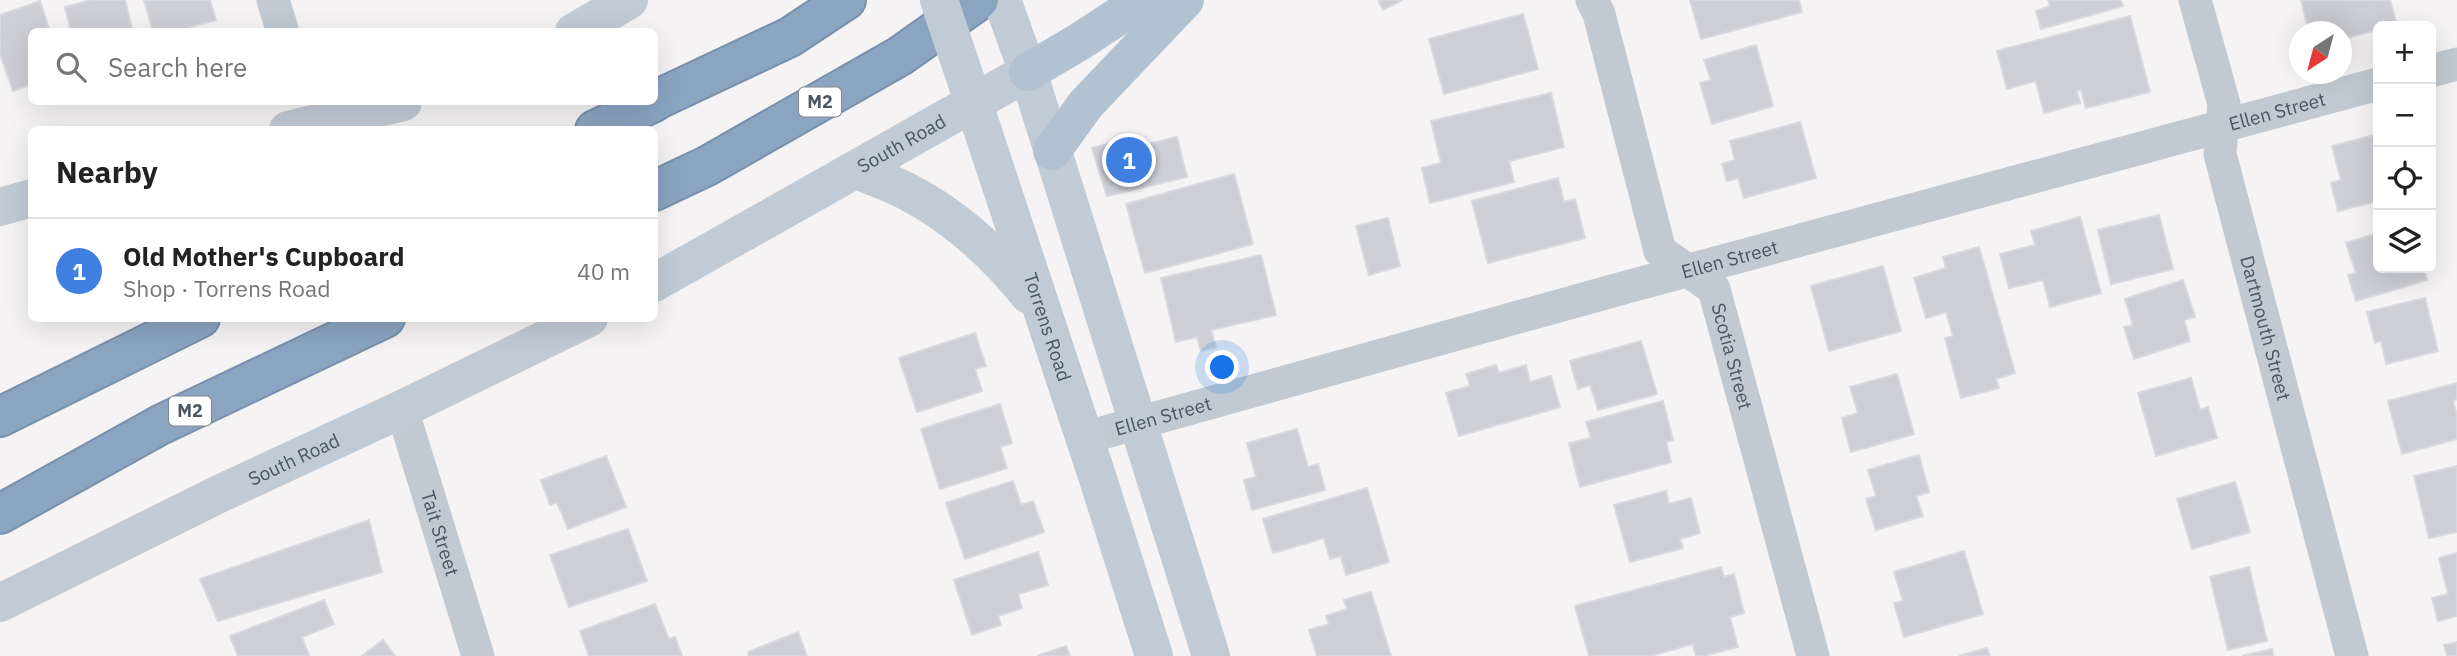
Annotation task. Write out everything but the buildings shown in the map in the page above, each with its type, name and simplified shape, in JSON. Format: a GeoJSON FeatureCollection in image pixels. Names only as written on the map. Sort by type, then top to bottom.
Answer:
{"type":"FeatureCollection","features":[{"type":"Feature","properties":{"kind":"highway"},"geometry":{"type":"LineString","coordinates":[[658,99],[790,37],[846,0]]}},
{"type":"Feature","properties":{"kind":"highway","name":"M2"},"geometry":{"type":"LineString","coordinates":[[658,189],[707,166],[900,56],[979,0]]}},
{"type":"Feature","properties":{"kind":"highway"},"geometry":{"type":"LineString","coordinates":[[603,126],[646,105]]}},
{"type":"Feature","properties":{"kind":"highway"},"geometry":{"type":"LineString","coordinates":[[0,417],[192,322]]}},
{"type":"Feature","properties":{"kind":"highway","name":"M2"},"geometry":{"type":"LineString","coordinates":[[0,514],[160,425],[377,322]]}},
{"type":"Feature","properties":{"kind":"main road"},"geometry":{"type":"LineString","coordinates":[[581,28],[629,0]]}},
{"type":"Feature","properties":{"kind":"main road","name":"Torrens Road"},"geometry":{"type":"LineString","coordinates":[[939,0],[1154,656]]}},
{"type":"Feature","properties":{"kind":"main road"},"geometry":{"type":"LineString","coordinates":[[1002,0],[1028,72],[1210,656]]}},
{"type":"Feature","properties":{"kind":"main road","name":"South Road"},"geometry":{"type":"LineString","coordinates":[[658,281],[857,170],[972,101],[1028,72],[1143,0]]}},
{"type":"Feature","properties":{"kind":"main road"},"geometry":{"type":"LineString","coordinates":[[1052,151],[1086,104],[1185,0]]}},
{"type":"Feature","properties":{"kind":"main road"},"geometry":{"type":"LineString","coordinates":[[303,118],[384,105]]}},
{"type":"Feature","properties":{"kind":"main road"},"geometry":{"type":"LineString","coordinates":[[857,170],[906,191],[977,239],[1001,261],[1042,310]]}},
{"type":"Feature","properties":{"kind":"main road"},"geometry":{"type":"LineString","coordinates":[[0,207],[28,199]]}},
{"type":"Feature","properties":{"kind":"main road","name":"South Road"},"geometry":{"type":"LineString","coordinates":[[0,603],[217,495],[581,322]]}},
{"type":"Feature","properties":{"kind":"street"},"geometry":{"type":"LineString","coordinates":[[273,0],[282,28]]}},
{"type":"Feature","properties":{"kind":"street","name":"Scotia Street"},"geometry":{"type":"LineString","coordinates":[[1592,0],[1599,14],[1660,251],[1714,289],[1812,656]]}},
{"type":"Feature","properties":{"kind":"street","name":"Dartmouth Street"},"geometry":{"type":"LineString","coordinates":[[2195,0],[2224,104],[2220,154],[2352,656]]}},
{"type":"Feature","properties":{"kind":"street"},"geometry":{"type":"LineString","coordinates":[[2436,70],[2457,64]]}},
{"type":"Feature","properties":{"kind":"street","name":"Ellen Street"},"geometry":{"type":"LineString","coordinates":[[1084,438],[1688,271],[2373,86]]}},
{"type":"Feature","properties":{"kind":"street","name":"Tait Street"},"geometry":{"type":"LineString","coordinates":[[402,409],[478,656]]}},
{"type":"Feature","properties":{"kind":"place","name":"Old Mother's Cupboard"},"geometry":{"type":"Point","coordinates":[1129,160]}}]}
